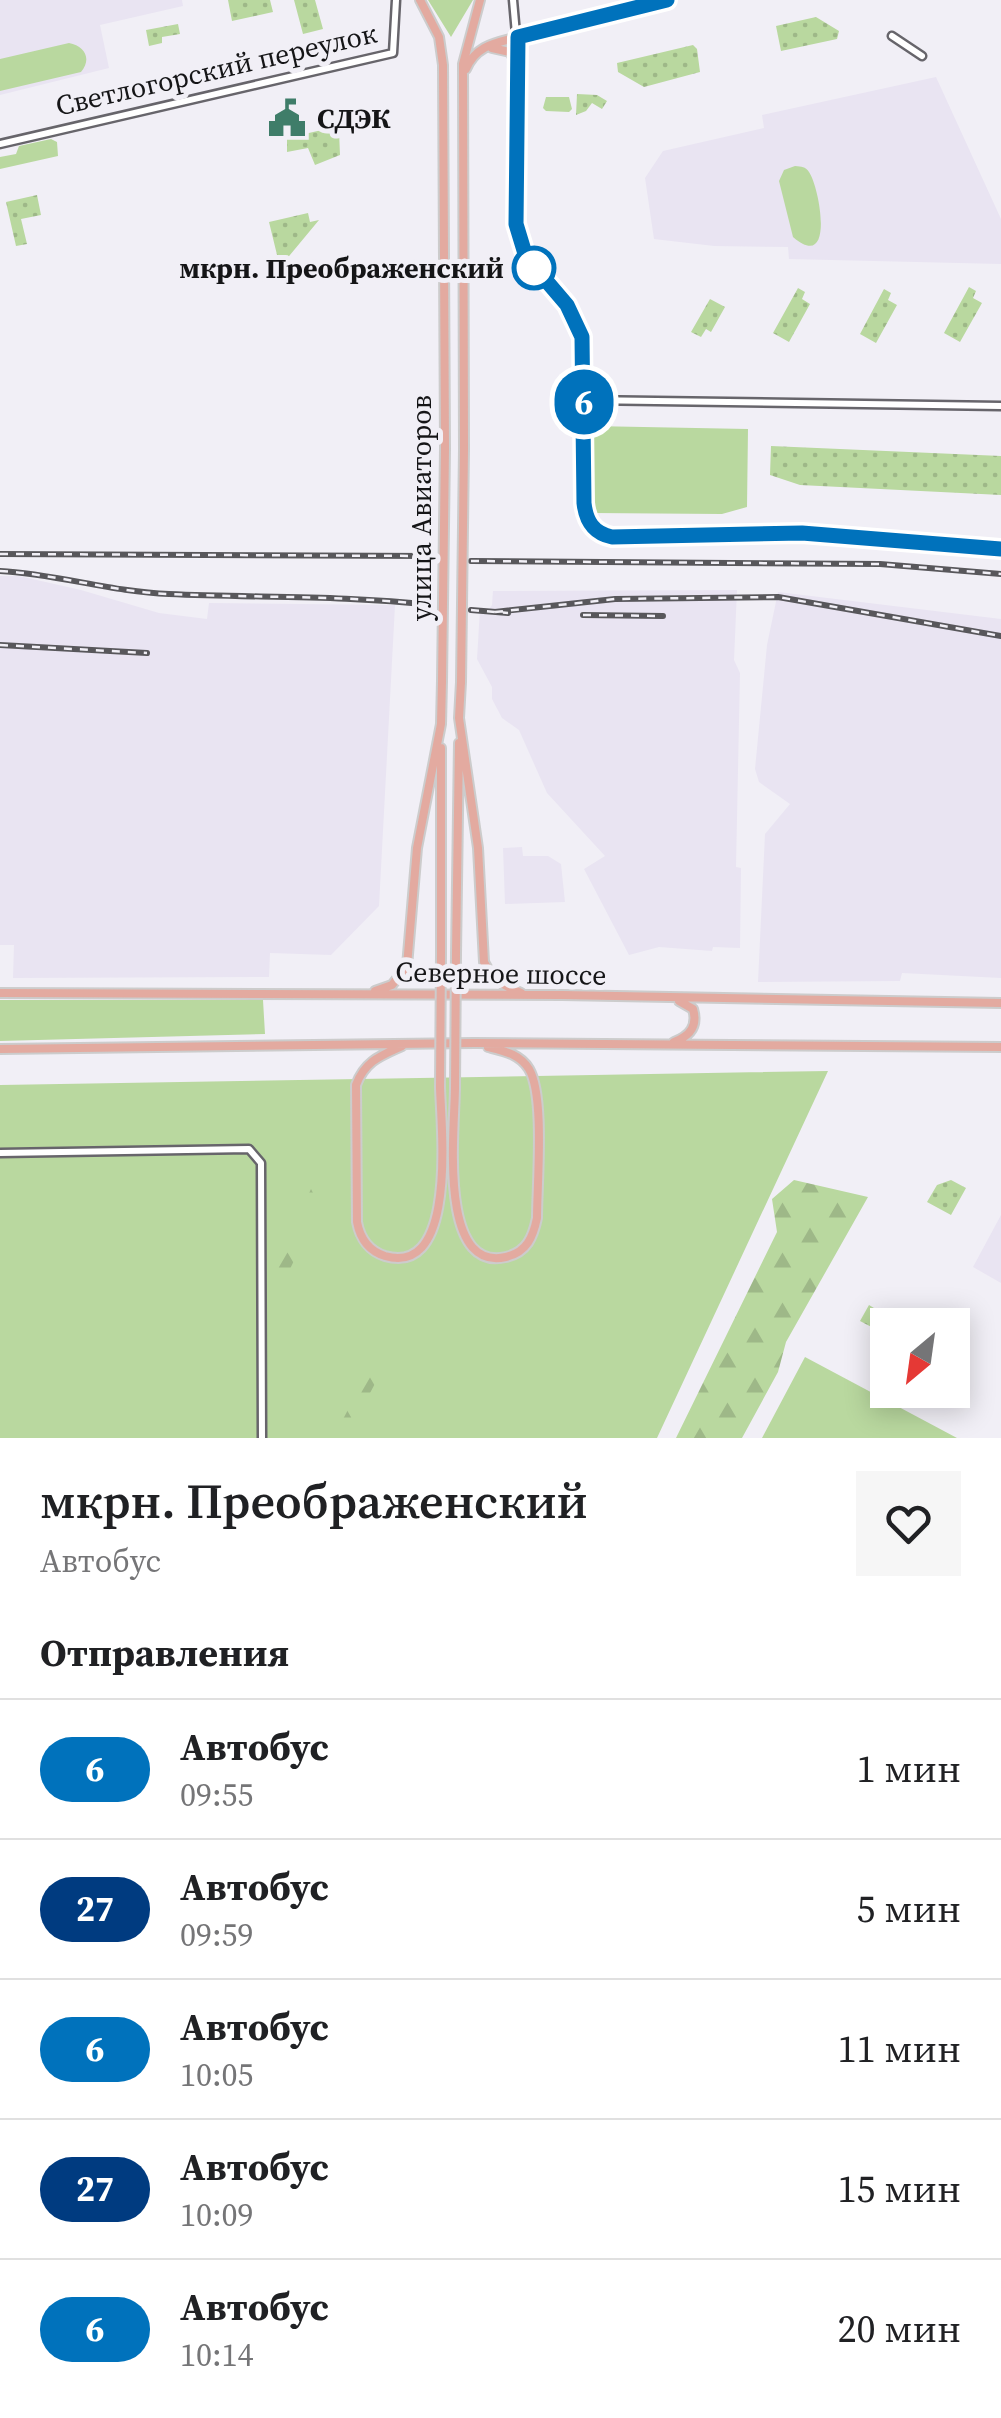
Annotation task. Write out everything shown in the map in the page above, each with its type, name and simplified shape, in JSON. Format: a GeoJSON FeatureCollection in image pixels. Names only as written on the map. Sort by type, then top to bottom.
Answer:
{"type":"FeatureCollection","features":[{"type":"Feature","properties":{"kind":"main road","name":"улица Авиаторов"},"geometry":{"type":"LineString","coordinates":[[366,994],[392,986],[407,966],[417,848],[441,724],[444,65],[438,37],[420,0]]}},
{"type":"Feature","properties":{"kind":"main road","name":"улица Авиаторов"},"geometry":{"type":"LineString","coordinates":[[480,0],[466,48],[463,78],[464,449],[459,718],[478,848],[484,962],[490,975],[501,984],[525,995]]}},
{"type":"Feature","properties":{"kind":"main road"},"geometry":{"type":"LineString","coordinates":[[463,78],[470,60],[482,48],[518,37]]}},
{"type":"Feature","properties":{"kind":"main road"},"geometry":{"type":"LineString","coordinates":[[482,48],[504,49],[520,68]]}},
{"type":"Feature","properties":{"kind":"main road"},"geometry":{"type":"LineString","coordinates":[[459,718],[454,1206],[471,1247],[484,1256],[499,1258],[515,1254],[533,1236],[537,1218],[535,1086],[522,1060],[474,1044]]}},
{"type":"Feature","properties":{"kind":"main road"},"geometry":{"type":"LineString","coordinates":[[406,1044],[372,1059],[356,1085],[359,1233],[367,1245],[395,1258],[412,1256],[425,1245],[434,1229],[441,1198],[441,724]]}},
{"type":"Feature","properties":{"kind":"main road","name":"Северное шоссе"},"geometry":{"type":"LineString","coordinates":[[0,994],[525,995],[1001,1003]]}},
{"type":"Feature","properties":{"kind":"main road"},"geometry":{"type":"LineString","coordinates":[[670,998],[686,1002],[695,1016],[691,1032],[670,1044]]}},
{"type":"Feature","properties":{"kind":"main road"},"geometry":{"type":"LineString","coordinates":[[0,1048],[670,1044],[1001,1048]]}},
{"type":"Feature","properties":{"kind":"street","name":"Светлогорский переулок"},"geometry":{"type":"LineString","coordinates":[[0,144],[393,53],[396,0]]}},
{"type":"Feature","properties":{"kind":"street"},"geometry":{"type":"LineString","coordinates":[[513,0],[520,68],[518,238],[526,257],[577,321],[585,350],[584,503],[590,523],[602,535],[612,537],[802,533],[1001,549]]}},
{"type":"Feature","properties":{"kind":"street"},"geometry":{"type":"LineString","coordinates":[[518,37],[668,0]]}},
{"type":"Feature","properties":{"kind":"street"},"geometry":{"type":"LineString","coordinates":[[892,36],[922,56]]}},
{"type":"Feature","properties":{"kind":"street"},"geometry":{"type":"LineString","coordinates":[[584,400],[1001,406]]}},
{"type":"Feature","properties":{"kind":"street"},"geometry":{"type":"LineString","coordinates":[[0,1153],[248,1149],[261,1163],[262,1438]]}},
{"type":"Feature","properties":{"kind":"shaded area"},"geometry":{"type":"Polygon","coordinates":[[[0,0],[182,0],[183,6],[100,25],[109,68],[0,95],[0,0]]]}},
{"type":"Feature","properties":{"kind":"shaded area"},"geometry":{"type":"Polygon","coordinates":[[[936,77],[1001,219],[1001,264],[789,259],[788,247],[714,246],[654,239],[645,178],[663,151],[764,128],[762,115],[936,77]]]}},
{"type":"Feature","properties":{"kind":"shaded area"},"geometry":{"type":"Polygon","coordinates":[[[0,576],[19,576],[81,590],[159,613],[207,619],[209,603],[395,605],[379,906],[331,955],[270,953],[269,977],[13,978],[14,945],[0,945],[0,576]]]}},
{"type":"Feature","properties":{"kind":"shaded area"},"geometry":{"type":"Polygon","coordinates":[[[737,590],[734,660],[740,673],[736,867],[741,868],[740,948],[713,947],[712,951],[659,947],[629,955],[584,869],[605,856],[547,793],[519,730],[502,718],[492,699],[492,687],[477,659],[480,609],[492,605],[493,591],[737,590]]]}},
{"type":"Feature","properties":{"kind":"shaded area"},"geometry":{"type":"Polygon","coordinates":[[[778,592],[1001,619],[1001,978],[902,973],[900,981],[758,982],[765,834],[790,804],[759,782],[755,769],[767,645],[778,592]]]}},
{"type":"Feature","properties":{"kind":"shaded area"},"geometry":{"type":"Polygon","coordinates":[[[522,847],[523,856],[548,856],[561,864],[565,902],[505,904],[503,848],[522,847]]]}},
{"type":"Feature","properties":{"kind":"shaded area"},"geometry":{"type":"Polygon","coordinates":[[[1001,1215],[1001,1283],[973,1267],[1001,1215]]]}},
{"type":"Feature","properties":{"kind":"green space"},"geometry":{"type":"Polygon","coordinates":[[[228,0],[270,0],[273,12],[232,21],[228,0]]]}},
{"type":"Feature","properties":{"kind":"green space"},"geometry":{"type":"Polygon","coordinates":[[[294,0],[315,0],[323,29],[303,34],[294,0]]]}},
{"type":"Feature","properties":{"kind":"green space"},"geometry":{"type":"Polygon","coordinates":[[[428,0],[473,0],[451,37],[428,0]]]}},
{"type":"Feature","properties":{"kind":"green space"},"geometry":{"type":"Polygon","coordinates":[[[816,17],[839,31],[837,39],[781,51],[776,26],[816,17]]]}},
{"type":"Feature","properties":{"kind":"green space"},"geometry":{"type":"Polygon","coordinates":[[[178,24],[180,34],[162,37],[162,43],[149,46],[146,30],[178,24]]]}},
{"type":"Feature","properties":{"kind":"green space"},"geometry":{"type":"Polygon","coordinates":[[[69,43],[85,54],[81,72],[0,91],[0,59],[69,43]]]}},
{"type":"Feature","properties":{"kind":"green space"},"geometry":{"type":"Polygon","coordinates":[[[693,45],[700,72],[644,87],[618,72],[617,63],[693,45]]]}},
{"type":"Feature","properties":{"kind":"green space"},"geometry":{"type":"Polygon","coordinates":[[[577,94],[597,95],[607,101],[602,109],[592,103],[576,115],[577,94]]]}},
{"type":"Feature","properties":{"kind":"green space"},"geometry":{"type":"Polygon","coordinates":[[[546,97],[569,97],[572,109],[546,111],[546,97]]]}},
{"type":"Feature","properties":{"kind":"green space"},"geometry":{"type":"Polygon","coordinates":[[[335,127],[339,131],[340,155],[315,165],[308,148],[287,152],[287,138],[335,127]]]}},
{"type":"Feature","properties":{"kind":"green space"},"geometry":{"type":"Polygon","coordinates":[[[51,139],[57,142],[58,156],[0,169],[0,157],[16,154],[19,146],[51,139]]]}},
{"type":"Feature","properties":{"kind":"green space"},"geometry":{"type":"Polygon","coordinates":[[[795,166],[808,170],[817,194],[821,224],[815,244],[806,245],[793,237],[779,181],[784,170],[795,166]]]}},
{"type":"Feature","properties":{"kind":"green space"},"geometry":{"type":"Polygon","coordinates":[[[37,195],[41,215],[21,219],[27,244],[16,246],[6,202],[37,195]]]}},
{"type":"Feature","properties":{"kind":"green space"},"geometry":{"type":"Polygon","coordinates":[[[308,213],[310,222],[319,220],[280,267],[269,222],[308,213]]]}},
{"type":"Feature","properties":{"kind":"green space"},"geometry":{"type":"Polygon","coordinates":[[[969,287],[976,291],[973,298],[982,303],[960,342],[944,333],[969,287]]]}},
{"type":"Feature","properties":{"kind":"green space"},"geometry":{"type":"Polygon","coordinates":[[[798,288],[805,292],[802,299],[810,304],[789,342],[773,333],[798,288]]]}},
{"type":"Feature","properties":{"kind":"green space"},"geometry":{"type":"Polygon","coordinates":[[[884,289],[891,293],[888,300],[897,305],[876,343],[860,334],[884,289]]]}},
{"type":"Feature","properties":{"kind":"green space"},"geometry":{"type":"Polygon","coordinates":[[[710,299],[725,307],[711,332],[706,329],[701,337],[691,332],[710,299]]]}},
{"type":"Feature","properties":{"kind":"green space"},"geometry":{"type":"Polygon","coordinates":[[[591,426],[748,429],[747,507],[722,514],[593,513],[591,426]]]}},
{"type":"Feature","properties":{"kind":"green space"},"geometry":{"type":"Polygon","coordinates":[[[771,446],[1001,456],[1001,495],[800,485],[770,475],[771,446]]]}},
{"type":"Feature","properties":{"kind":"green space"},"geometry":{"type":"Polygon","coordinates":[[[0,1000],[263,1000],[265,1034],[0,1041],[0,1000]]]}},
{"type":"Feature","properties":{"kind":"green space"},"geometry":{"type":"Polygon","coordinates":[[[828,1071],[657,1438],[0,1438],[0,1085],[828,1071]]]}},
{"type":"Feature","properties":{"kind":"green space"},"geometry":{"type":"Polygon","coordinates":[[[794,1180],[868,1197],[786,1342],[778,1372],[742,1438],[676,1438],[777,1232],[772,1199],[794,1180]]]}},
{"type":"Feature","properties":{"kind":"green space"},"geometry":{"type":"Polygon","coordinates":[[[951,1180],[966,1188],[951,1215],[927,1202],[937,1185],[951,1180]]]}},
{"type":"Feature","properties":{"kind":"green space"},"geometry":{"type":"Polygon","coordinates":[[[311,1189],[320,1207],[273,1304],[270,1278],[311,1189]]]}},
{"type":"Feature","properties":{"kind":"green space"},"geometry":{"type":"Polygon","coordinates":[[[869,1305],[874,1308],[870,1308],[870,1326],[860,1321],[869,1305]]]}},
{"type":"Feature","properties":{"kind":"green space"},"geometry":{"type":"Polygon","coordinates":[[[384,1342],[386,1363],[346,1438],[333,1438],[384,1342]]]}},
{"type":"Feature","properties":{"kind":"green space"},"geometry":{"type":"Polygon","coordinates":[[[805,1357],[870,1392],[870,1408],[901,1408],[957,1438],[762,1438],[805,1357]]]}},
{"type":"Feature","properties":{"kind":"railway"},"geometry":{"type":"LineString","coordinates":[[0,554],[432,556]]}},
{"type":"Feature","properties":{"kind":"railway"},"geometry":{"type":"LineString","coordinates":[[471,561],[880,564],[1001,574]]}},
{"type":"Feature","properties":{"kind":"railway"},"geometry":{"type":"LineString","coordinates":[[0,571],[148,593],[431,605]]}},
{"type":"Feature","properties":{"kind":"railway"},"geometry":{"type":"LineString","coordinates":[[495,612],[615,599],[778,597],[1001,636]]}},
{"type":"Feature","properties":{"kind":"railway"},"geometry":{"type":"LineString","coordinates":[[471,610],[508,613]]}},
{"type":"Feature","properties":{"kind":"railway"},"geometry":{"type":"LineString","coordinates":[[583,615],[663,616]]}},
{"type":"Feature","properties":{"kind":"railway"},"geometry":{"type":"LineString","coordinates":[[0,645],[147,653]]}},
{"type":"Feature","properties":{"kind":"bus line","name":"6"},"geometry":{"type":"LineString","coordinates":[[667,0],[518,37],[516,224],[526,257],[567,305],[582,337],[584,503],[590,523],[602,535],[612,537],[802,533],[1001,549]]}},
{"type":"Feature","properties":{"kind":"place","name":"СДЭК"},"geometry":{"type":"Point","coordinates":[287,118]}},
{"type":"Feature","properties":{"kind":"place","name":"мкрн. Преображенский"},"geometry":{"type":"Point","coordinates":[534,268]}}]}
